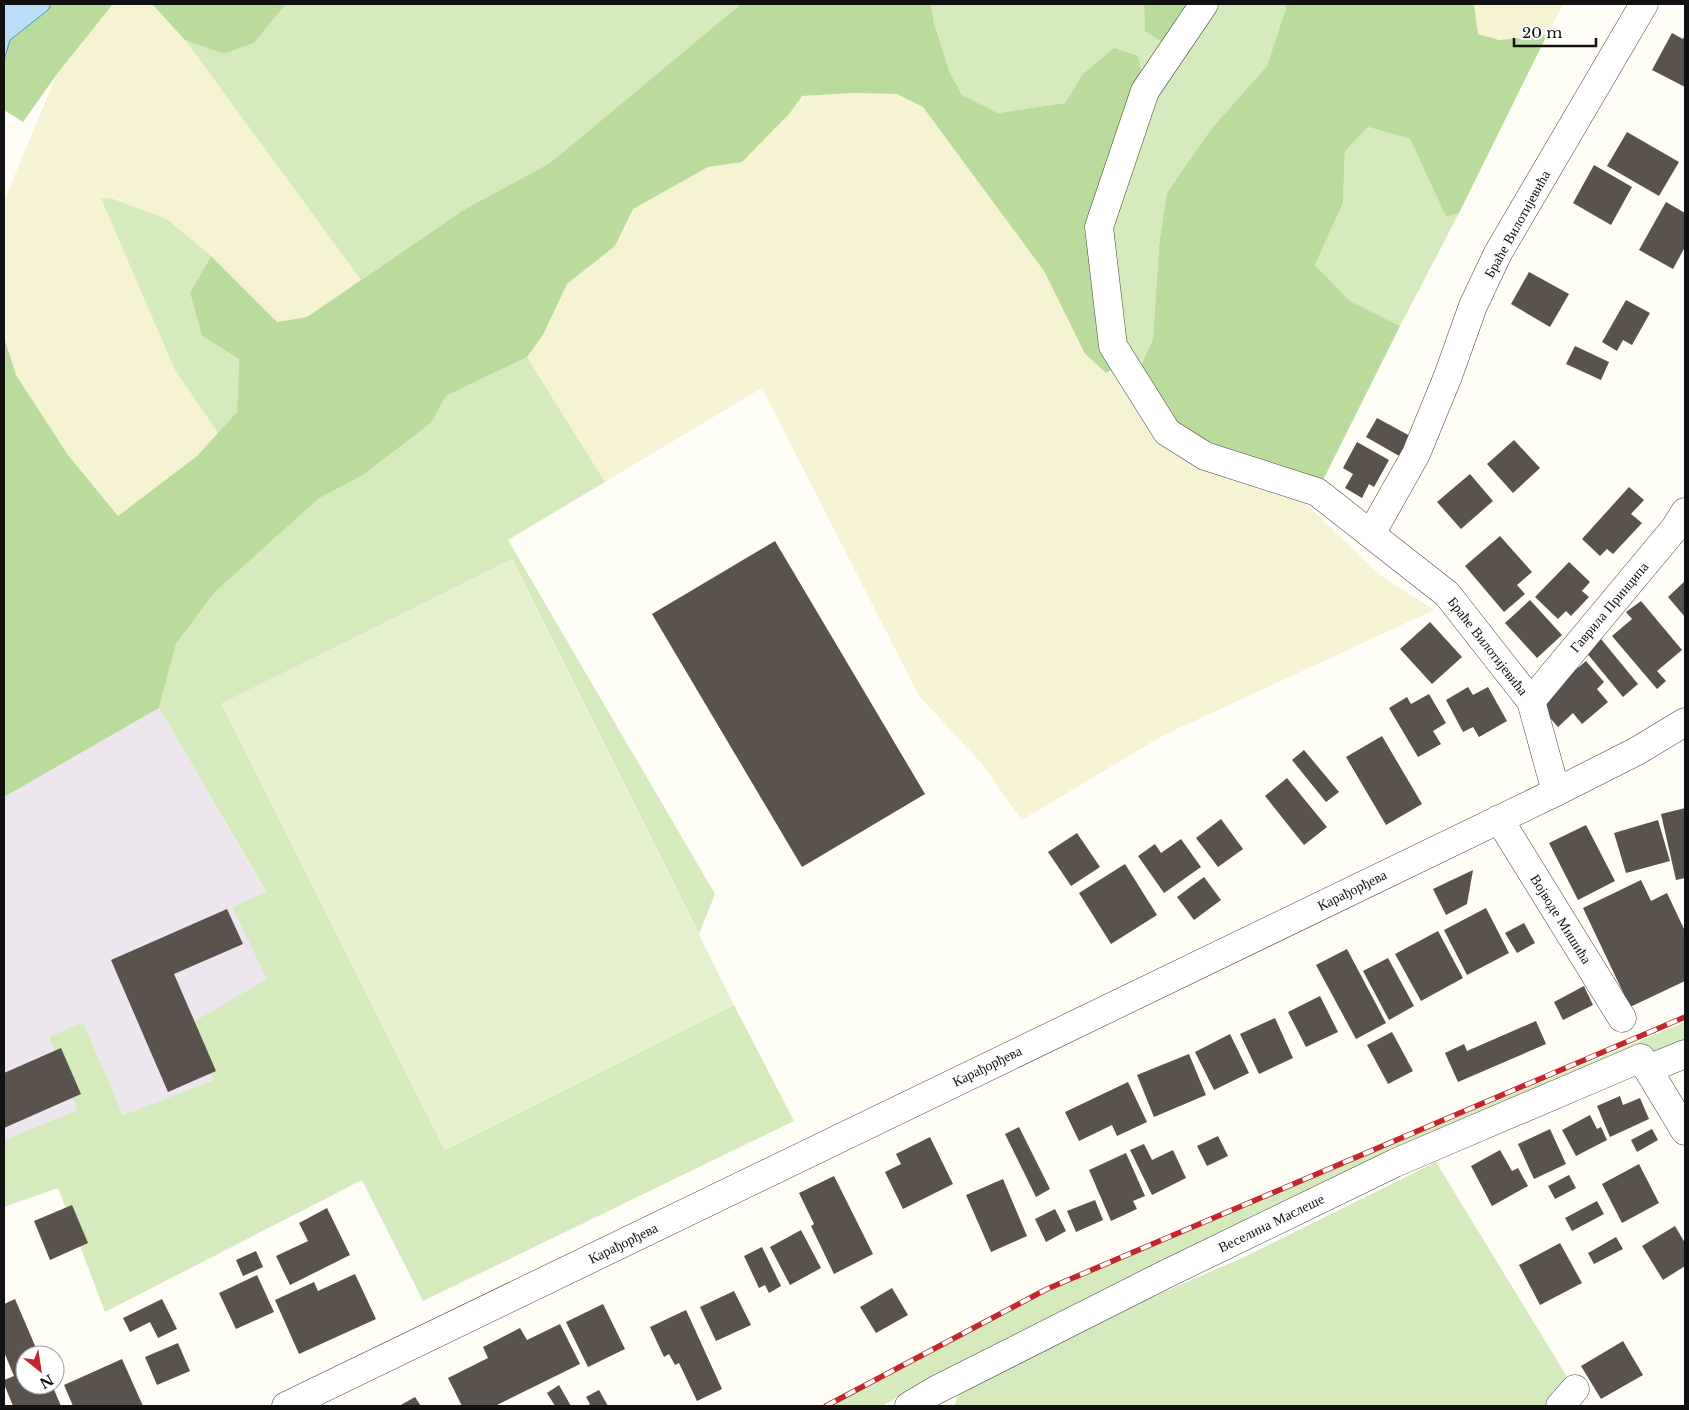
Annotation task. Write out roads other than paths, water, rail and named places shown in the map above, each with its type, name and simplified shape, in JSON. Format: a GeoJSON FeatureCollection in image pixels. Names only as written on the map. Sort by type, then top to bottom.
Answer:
{"type":"FeatureCollection","features":[{"type":"Feature","properties":{"kind":"street","name":"Браће Вилотијевића"},"geometry":{"type":"LineString","coordinates":[[1204,4],[1145,91],[1099,227],[1113,346],[1167,432],[1205,456],[1317,492],[1447,594],[1531,701],[1556,792]]}},
{"type":"Feature","properties":{"kind":"street","name":"Браће Вилотијевића"},"geometry":{"type":"LineString","coordinates":[[1371,534],[1416,454],[1474,306],[1498,253],[1644,4]]}},
{"type":"Feature","properties":{"kind":"street","name":"Гаврила Принципа"},"geometry":{"type":"LineString","coordinates":[[1531,701],[1675,528],[1685,512]]}},
{"type":"Feature","properties":{"kind":"street","name":"Карађорђева"},"geometry":{"type":"LineString","coordinates":[[286,1406],[1556,792],[1637,750],[1685,722]]}},
{"type":"Feature","properties":{"kind":"street","name":"Војводе Мишића"},"geometry":{"type":"LineString","coordinates":[[1499,819],[1622,1018]]}},
{"type":"Feature","properties":{"kind":"street","name":"Веселина Маслеше"},"geometry":{"type":"LineString","coordinates":[[909,1406],[1146,1284],[1395,1163],[1644,1064],[1685,1054]]}},
{"type":"Feature","properties":{"kind":"street"},"geometry":{"type":"LineString","coordinates":[[1644,1064],[1685,1131]]}},
{"type":"Feature","properties":{"kind":"water"},"geometry":{"type":"Polygon","coordinates":[[[4,4],[51,4],[48,10],[10,40],[4,60],[4,4]]]}},
{"type":"Feature","properties":{"kind":"railway"},"geometry":{"type":"LineString","coordinates":[[826,1406],[1047,1289],[1685,1017]]}}]}
